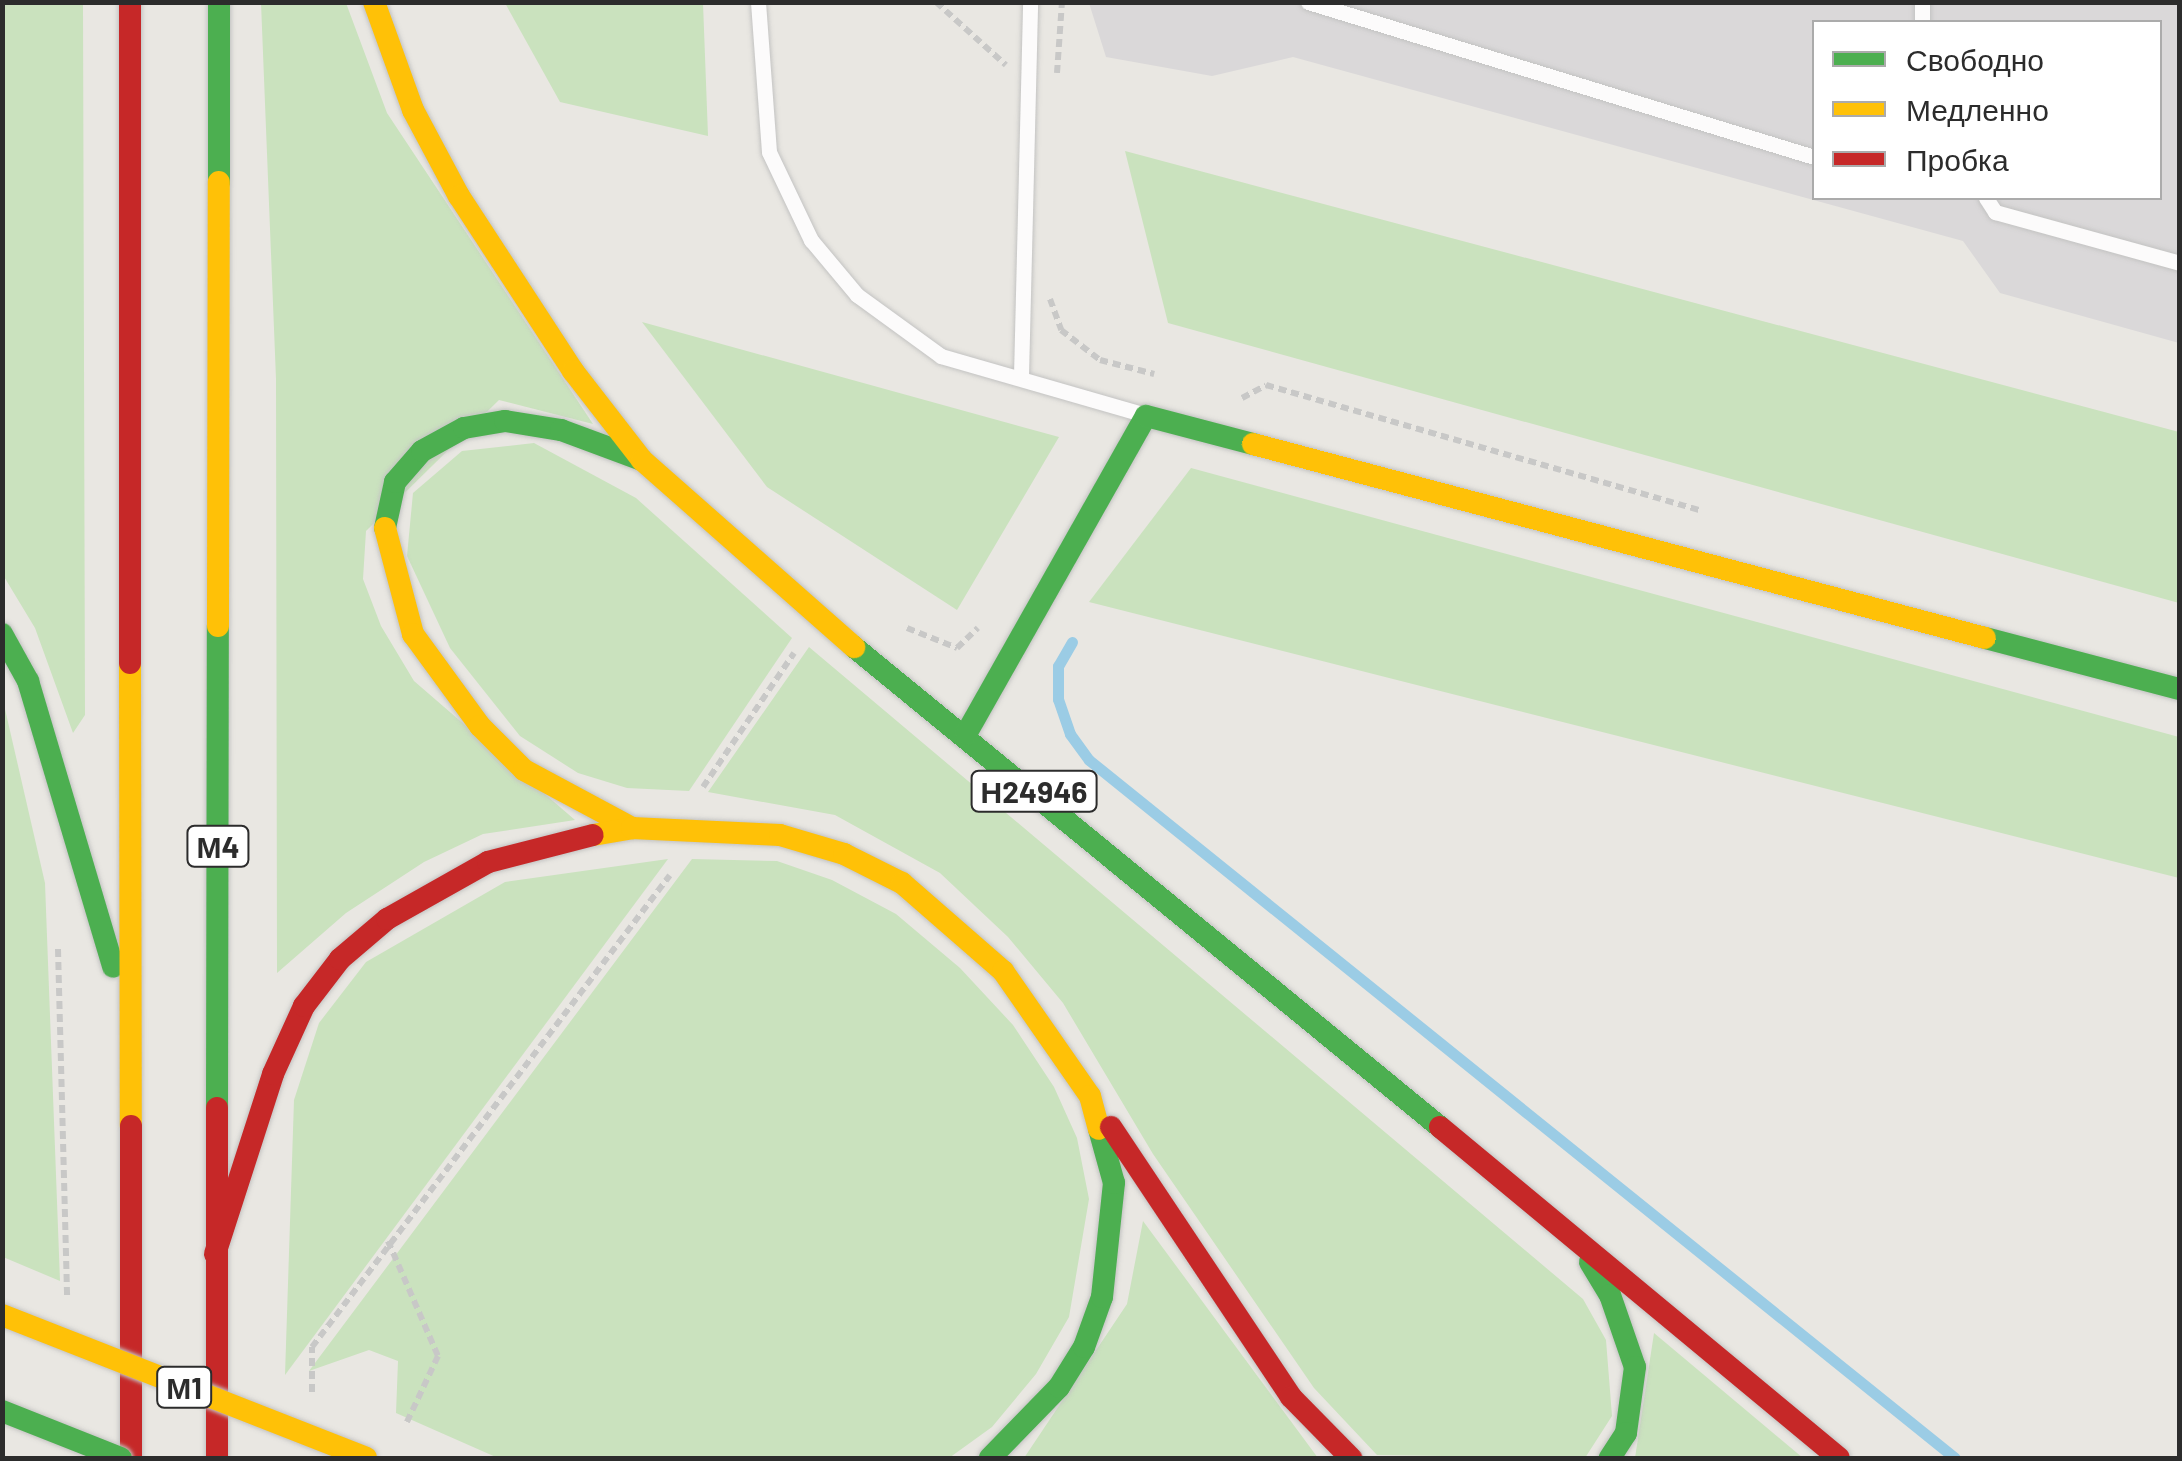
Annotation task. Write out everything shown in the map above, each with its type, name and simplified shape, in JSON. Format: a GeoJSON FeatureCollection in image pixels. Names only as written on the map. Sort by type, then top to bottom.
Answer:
{"type":"FeatureCollection","features":[{"type":"Feature","properties":{"kind":"main road"},"geometry":{"type":"LineString","coordinates":[[130,2],[130,1458]]}},
{"type":"Feature","properties":{"kind":"main road","name":"М4"},"geometry":{"type":"LineString","coordinates":[[217,1458],[219,2]]}},
{"type":"Feature","properties":{"kind":"main road","name":"Н24946"},"geometry":{"type":"LineString","coordinates":[[374,2],[413,110],[459,196],[573,371],[642,460],[817,618],[966,734],[1839,1458]]}},
{"type":"Feature","properties":{"kind":"main road"},"geometry":{"type":"LineString","coordinates":[[1146,416],[2180,689]]}},
{"type":"Feature","properties":{"kind":"main road","name":"Н24946"},"geometry":{"type":"LineString","coordinates":[[966,734],[1146,416]]}},
{"type":"Feature","properties":{"kind":"main road"},"geometry":{"type":"LineString","coordinates":[[632,828],[524,770],[480,726],[414,634],[385,530],[395,482],[422,451],[464,428],[505,421],[562,430],[642,460]]}},
{"type":"Feature","properties":{"kind":"main road"},"geometry":{"type":"LineString","coordinates":[[2,634],[48,742],[130,1018]]}},
{"type":"Feature","properties":{"kind":"main road"},"geometry":{"type":"LineString","coordinates":[[215,1254],[273,1074],[304,1006],[340,959],[386,918],[488,862],[632,828],[780,835],[844,854],[902,883],[1002,971],[1291,1397],[1352,1458]]}},
{"type":"Feature","properties":{"kind":"main road"},"geometry":{"type":"LineString","coordinates":[[990,1458],[1059,1387],[1084,1347],[1102,1297],[1114,1183],[1090,1096]]}},
{"type":"Feature","properties":{"kind":"main road"},"geometry":{"type":"LineString","coordinates":[[1578,1242],[1610,1295],[1635,1367],[1626,1433],[1610,1458]]}},
{"type":"Feature","properties":{"kind":"main road","name":"М1"},"geometry":{"type":"LineString","coordinates":[[2,1315],[366,1458]]}},
{"type":"Feature","properties":{"kind":"main road"},"geometry":{"type":"LineString","coordinates":[[2,1411],[122,1458]]}},
{"type":"Feature","properties":{"kind":"lane"},"geometry":{"type":"LineString","coordinates":[[758,2],[769,152],[811,240],[857,295],[942,356],[1021,376],[1146,416]]}},
{"type":"Feature","properties":{"kind":"lane"},"geometry":{"type":"LineString","coordinates":[[1021,376],[1030,2]]}},
{"type":"Feature","properties":{"kind":"lane"},"geometry":{"type":"LineString","coordinates":[[1308,2],[1812,156]]}},
{"type":"Feature","properties":{"kind":"lane"},"geometry":{"type":"LineString","coordinates":[[1987,200],[1995,212],[2180,263]]}},
{"type":"Feature","properties":{"kind":"path"},"geometry":{"type":"LineString","coordinates":[[936,2],[1031,84],[1056,93],[1062,2]]}},
{"type":"Feature","properties":{"kind":"path"},"geometry":{"type":"LineString","coordinates":[[1046,286],[1061,330],[1100,360],[1171,379]]}},
{"type":"Feature","properties":{"kind":"path"},"geometry":{"type":"LineString","coordinates":[[1224,393],[1242,398],[1266,385],[1700,510]]}},
{"type":"Feature","properties":{"kind":"path"},"geometry":{"type":"LineString","coordinates":[[1230,438],[1242,398]]}},
{"type":"Feature","properties":{"kind":"path"},"geometry":{"type":"LineString","coordinates":[[388,1240],[438,1356],[407,1422]]}},
{"type":"Feature","properties":{"kind":"shaded area"},"geometry":{"type":"Polygon","coordinates":[[[1089,3],[2179,3],[2179,343],[2000,293],[1963,241],[1814,200],[2162,200],[2162,20],[1812,20],[1812,200],[1293,57],[1212,76],[1106,57],[1089,3]]]}},
{"type":"Feature","properties":{"kind":"green space"},"geometry":{"type":"Polygon","coordinates":[[[2,3],[83,3],[85,715],[73,733],[35,628],[3,575],[2,3]]]}},
{"type":"Feature","properties":{"kind":"green space"},"geometry":{"type":"Polygon","coordinates":[[[261,3],[346,3],[387,113],[593,424],[499,400],[366,531],[363,579],[381,626],[414,681],[575,820],[483,834],[424,862],[346,913],[277,973],[276,379],[261,3]]]}},
{"type":"Feature","properties":{"kind":"green space"},"geometry":{"type":"Polygon","coordinates":[[[505,3],[703,3],[708,136],[560,102],[505,3]]]}},
{"type":"Feature","properties":{"kind":"green space"},"geometry":{"type":"Polygon","coordinates":[[[1125,151],[2179,432],[2179,603],[1168,323],[1125,151]]]}},
{"type":"Feature","properties":{"kind":"green space"},"geometry":{"type":"Polygon","coordinates":[[[642,322],[1059,437],[957,610],[767,487],[642,322]]]}},
{"type":"Feature","properties":{"kind":"green space"},"geometry":{"type":"Polygon","coordinates":[[[534,443],[636,498],[792,638],[689,791],[627,788],[578,773],[520,736],[450,648],[407,556],[413,493],[462,451],[534,443]]]}},
{"type":"Feature","properties":{"kind":"green space"},"geometry":{"type":"Polygon","coordinates":[[[1191,468],[2179,737],[2179,878],[1089,602],[1191,468]]]}},
{"type":"Feature","properties":{"kind":"green space"},"geometry":{"type":"Polygon","coordinates":[[[809,647],[1583,1299],[1606,1340],[1612,1416],[1585,1458],[1377,1455],[1314,1388],[1153,1154],[1063,1003],[1008,937],[940,873],[835,815],[708,792],[809,647]]]}},
{"type":"Feature","properties":{"kind":"green space"},"geometry":{"type":"Polygon","coordinates":[[[2,696],[45,883],[60,1281],[3,1257],[2,696]]]}},
{"type":"Feature","properties":{"kind":"green space"},"geometry":{"type":"Polygon","coordinates":[[[668,859],[285,1375],[294,1100],[319,1023],[366,962],[505,882],[668,859]]]}},
{"type":"Feature","properties":{"kind":"green space"},"geometry":{"type":"Polygon","coordinates":[[[692,859],[777,861],[832,880],[896,914],[960,968],[1013,1025],[1054,1087],[1077,1138],[1089,1199],[1069,1317],[1036,1374],[992,1427],[949,1458],[498,1458],[396,1413],[398,1361],[369,1350],[309,1371],[692,859]]]}},
{"type":"Feature","properties":{"kind":"green space"},"geometry":{"type":"Polygon","coordinates":[[[1143,1221],[1318,1458],[1024,1458],[1127,1304],[1143,1221]]]}},
{"type":"Feature","properties":{"kind":"green space"},"geometry":{"type":"Polygon","coordinates":[[[1654,1333],[1803,1458],[1635,1458],[1654,1333]]]}},
{"type":"Feature","properties":{"kind":"waterway"},"geometry":{"type":"LineString","coordinates":[[1072,642],[1058,666],[1058,699],[1070,734],[1089,760],[1955,1458]]}},
{"type":"Feature","properties":{"kind":"traffic: fast"},"geometry":{"type":"LineString","coordinates":[[219,2],[219,182]]}},
{"type":"Feature","properties":{"kind":"traffic: fast"},"geometry":{"type":"LineString","coordinates":[[966,734],[1146,416],[1253,444]]}},
{"type":"Feature","properties":{"kind":"traffic: fast"},"geometry":{"type":"LineString","coordinates":[[385,528],[395,482],[422,451],[464,428],[505,421],[561,430],[642,460]]}},
{"type":"Feature","properties":{"kind":"traffic: fast"},"geometry":{"type":"LineString","coordinates":[[217,1108],[218,626]]}},
{"type":"Feature","properties":{"kind":"traffic: fast"},"geometry":{"type":"LineString","coordinates":[[2,634],[28,681],[113,967]]}},
{"type":"Feature","properties":{"kind":"traffic: fast"},"geometry":{"type":"LineString","coordinates":[[1985,638],[2180,689]]}},
{"type":"Feature","properties":{"kind":"traffic: fast"},"geometry":{"type":"LineString","coordinates":[[854,647],[1440,1127]]}},
{"type":"Feature","properties":{"kind":"traffic: fast"},"geometry":{"type":"LineString","coordinates":[[990,1458],[1059,1387],[1084,1347],[1102,1297],[1114,1183],[1099,1129]]}},
{"type":"Feature","properties":{"kind":"traffic: fast"},"geometry":{"type":"LineString","coordinates":[[1590,1262],[1610,1295],[1635,1367],[1626,1433],[1610,1458]]}},
{"type":"Feature","properties":{"kind":"traffic: fast"},"geometry":{"type":"LineString","coordinates":[[2,1411],[121,1458]]}},
{"type":"Feature","properties":{"kind":"traffic: slow"},"geometry":{"type":"LineString","coordinates":[[374,2],[413,110],[459,196],[573,371],[642,460],[854,647]]}},
{"type":"Feature","properties":{"kind":"traffic: slow"},"geometry":{"type":"LineString","coordinates":[[218,626],[219,182]]}},
{"type":"Feature","properties":{"kind":"traffic: slow"},"geometry":{"type":"LineString","coordinates":[[1253,444],[1985,638]]}},
{"type":"Feature","properties":{"kind":"traffic: slow"},"geometry":{"type":"LineString","coordinates":[[385,528],[413,634],[480,726],[524,770],[632,828]]}},
{"type":"Feature","properties":{"kind":"traffic: slow"},"geometry":{"type":"LineString","coordinates":[[130,663],[131,1126]]}},
{"type":"Feature","properties":{"kind":"traffic: slow"},"geometry":{"type":"LineString","coordinates":[[593,835],[632,828],[780,835],[844,854],[902,883],[1003,971],[1090,1096],[1099,1129]]}},
{"type":"Feature","properties":{"kind":"traffic: slow"},"geometry":{"type":"LineString","coordinates":[[2,1315],[366,1458]]}},
{"type":"Feature","properties":{"kind":"traffic: jam"},"geometry":{"type":"LineString","coordinates":[[130,2],[130,663]]}},
{"type":"Feature","properties":{"kind":"traffic: jam"},"geometry":{"type":"LineString","coordinates":[[215,1254],[273,1074],[304,1006],[340,959],[387,919],[488,862],[593,835]]}},
{"type":"Feature","properties":{"kind":"traffic: jam"},"geometry":{"type":"LineString","coordinates":[[217,1108],[217,1458]]}},
{"type":"Feature","properties":{"kind":"traffic: jam"},"geometry":{"type":"LineString","coordinates":[[131,1126],[131,1458]]}},
{"type":"Feature","properties":{"kind":"traffic: jam"},"geometry":{"type":"LineString","coordinates":[[1111,1127],[1291,1397],[1351,1458]]}},
{"type":"Feature","properties":{"kind":"traffic: jam"},"geometry":{"type":"LineString","coordinates":[[1440,1127],[1839,1458]]}}]}
